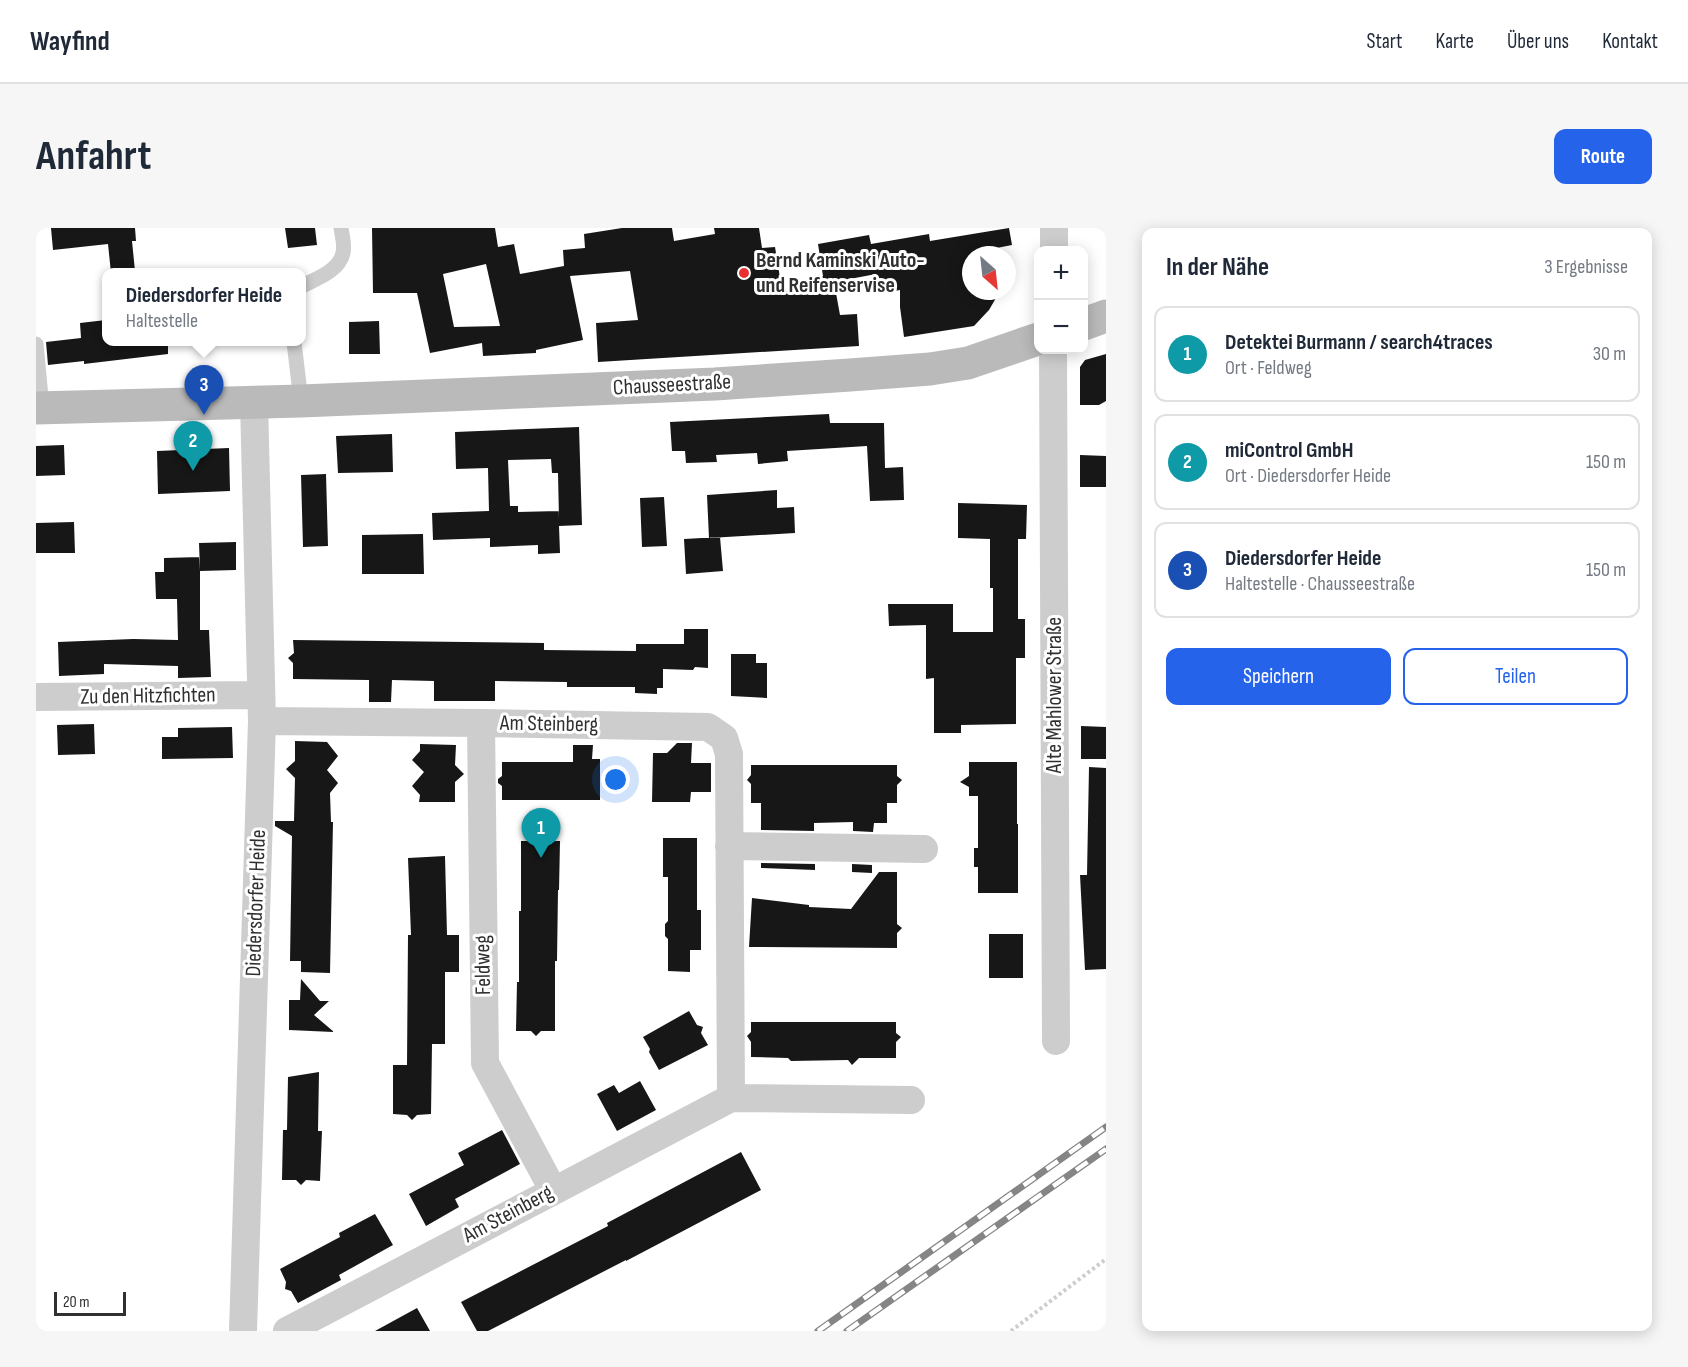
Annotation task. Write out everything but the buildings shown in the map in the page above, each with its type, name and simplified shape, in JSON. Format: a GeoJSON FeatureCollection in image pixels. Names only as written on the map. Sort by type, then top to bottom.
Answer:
{"type":"FeatureCollection","features":[{"type":"Feature","properties":{"kind":"main road"},"geometry":{"type":"LineString","coordinates":[[1088,322],[1106,316]]}},
{"type":"Feature","properties":{"kind":"main road","name":"Chausseestraße"},"geometry":{"type":"LineString","coordinates":[[39,408],[302,401],[716,384],[930,369],[968,363],[1034,340]]}},
{"type":"Feature","properties":{"kind":"street"},"geometry":{"type":"LineString","coordinates":[[1054,228],[1054,246]]}},
{"type":"Feature","properties":{"kind":"street","name":"Alte Mahlower Straße"},"geometry":{"type":"LineString","coordinates":[[1053,354],[1056,1041]]}},
{"type":"Feature","properties":{"kind":"street","name":"Diedersdorfer Heide"},"geometry":{"type":"LineString","coordinates":[[243,1331],[261,708],[254,402]]}},
{"type":"Feature","properties":{"kind":"street","name":"Zu den Hitzfichten"},"geometry":{"type":"LineString","coordinates":[[36,697],[261,708]]}},
{"type":"Feature","properties":{"kind":"street","name":"Am Steinberg"},"geometry":{"type":"LineString","coordinates":[[261,708],[481,723],[708,728],[724,738],[729,754],[731,1098]]}},
{"type":"Feature","properties":{"kind":"street","name":"Feldweg"},"geometry":{"type":"LineString","coordinates":[[481,723],[485,1063],[554,1190]]}},
{"type":"Feature","properties":{"kind":"street"},"geometry":{"type":"LineString","coordinates":[[729,846],[924,849]]}},
{"type":"Feature","properties":{"kind":"street","name":"Am Steinberg"},"geometry":{"type":"LineString","coordinates":[[287,1331],[731,1098],[911,1100]]}},
{"type":"Feature","properties":{"kind":"lane"},"geometry":{"type":"LineString","coordinates":[[306,283],[326,274],[339,262],[344,252],[341,228]]}},
{"type":"Feature","properties":{"kind":"lane"},"geometry":{"type":"LineString","coordinates":[[36,344],[39,408]]}},
{"type":"Feature","properties":{"kind":"lane"},"geometry":{"type":"LineString","coordinates":[[295,346],[302,401]]}},
{"type":"Feature","properties":{"kind":"path"},"geometry":{"type":"LineString","coordinates":[[1011,1331],[1106,1259]]}},
{"type":"Feature","properties":{"kind":"railway"},"geometry":{"type":"LineString","coordinates":[[818,1331],[1106,1127]]}},
{"type":"Feature","properties":{"kind":"railway"},"geometry":{"type":"LineString","coordinates":[[847,1331],[1106,1149]]}},
{"type":"Feature","properties":{"kind":"place","name":"Bernd Kaminski Auto- und Reifenservise"},"geometry":{"type":"Point","coordinates":[744,273]}},
{"type":"Feature","properties":{"kind":"place","name":"Diedersdorfer Heide"},"geometry":{"type":"Point","coordinates":[204,415]}},
{"type":"Feature","properties":{"kind":"place","name":"miControl GmbH"},"geometry":{"type":"Point","coordinates":[193,471]}},
{"type":"Feature","properties":{"kind":"place","name":"Detektei Burmann / search4traces"},"geometry":{"type":"Point","coordinates":[541,858]}}]}
